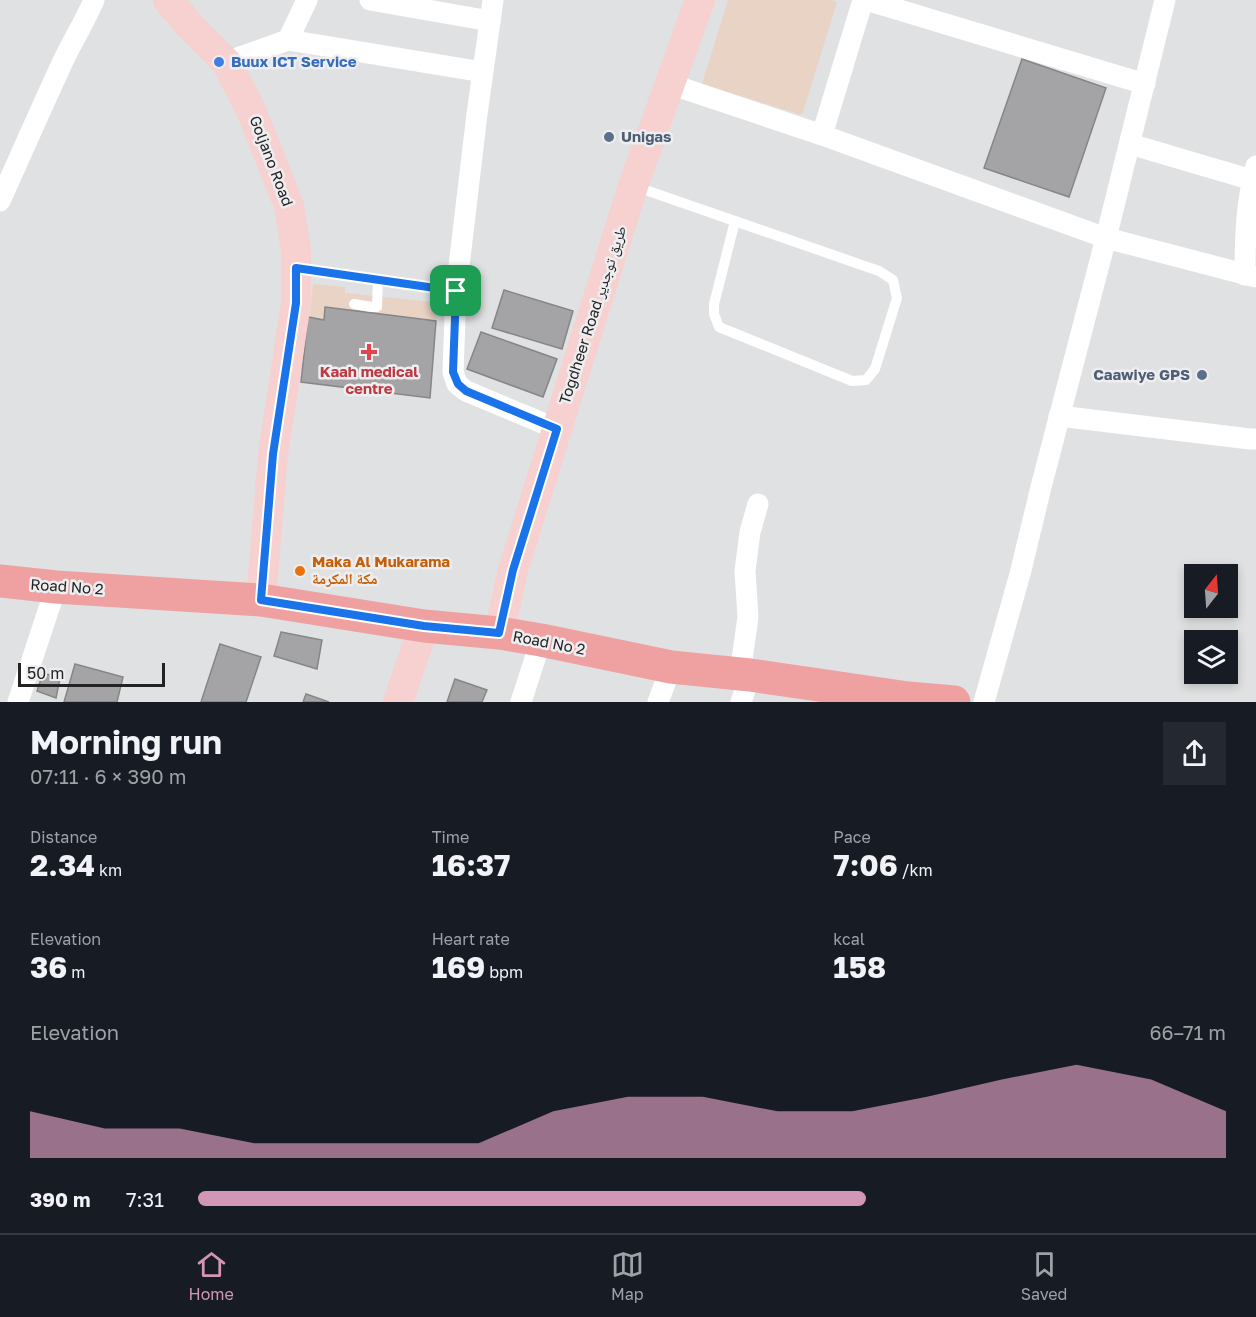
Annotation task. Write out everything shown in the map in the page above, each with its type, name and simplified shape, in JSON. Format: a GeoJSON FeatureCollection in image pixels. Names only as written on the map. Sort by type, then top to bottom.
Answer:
{"type":"FeatureCollection","features":[{"type":"Feature","properties":{"kind":"main road","name":"Road No 2"},"geometry":{"type":"LineString","coordinates":[[0,581],[56,587],[261,600],[424,626],[499,633],[541,640],[744,683],[823,694],[954,702]]}},
{"type":"Feature","properties":{"kind":"street"},"geometry":{"type":"LineString","coordinates":[[0,201],[59,68],[94,0]]}},
{"type":"Feature","properties":{"kind":"street","name":"Goljano Road"},"geometry":{"type":"LineString","coordinates":[[168,0],[226,62],[250,108],[290,206],[296,251],[296,303],[273,454],[261,600]]}},
{"type":"Feature","properties":{"kind":"street"},"geometry":{"type":"LineString","coordinates":[[288,40],[308,0]]}},
{"type":"Feature","properties":{"kind":"street"},"geometry":{"type":"LineString","coordinates":[[370,0],[490,21]]}},
{"type":"Feature","properties":{"kind":"street"},"geometry":{"type":"LineString","coordinates":[[493,0],[456,291],[453,372],[458,384],[466,391],[557,429]]}},
{"type":"Feature","properties":{"kind":"street","name":"Togdheer Road طريق توجدير"},"geometry":{"type":"LineString","coordinates":[[499,633],[513,570],[633,186],[700,0]]}},
{"type":"Feature","properties":{"kind":"street"},"geometry":{"type":"LineString","coordinates":[[822,135],[865,0],[1145,84]]}},
{"type":"Feature","properties":{"kind":"street"},"geometry":{"type":"LineString","coordinates":[[984,702],[1020,574],[1059,416],[1107,238],[1165,0]]}},
{"type":"Feature","properties":{"kind":"street"},"geometry":{"type":"LineString","coordinates":[[226,62],[288,40],[483,72]]}},
{"type":"Feature","properties":{"kind":"street"},"geometry":{"type":"LineString","coordinates":[[670,84],[822,135],[1107,238],[1250,276],[1245,228],[1254,173],[1130,144]]}},
{"type":"Feature","properties":{"kind":"street"},"geometry":{"type":"LineString","coordinates":[[1059,416],[1256,439]]}},
{"type":"Feature","properties":{"kind":"street"},"geometry":{"type":"LineString","coordinates":[[744,683],[748,617],[745,571],[750,532],[758,504]]}},
{"type":"Feature","properties":{"kind":"street"},"geometry":{"type":"LineString","coordinates":[[18,702],[56,587]]}},
{"type":"Feature","properties":{"kind":"street"},"geometry":{"type":"LineString","coordinates":[[398,702],[424,626]]}},
{"type":"Feature","properties":{"kind":"street"},"geometry":{"type":"LineString","coordinates":[[521,702],[541,640]]}},
{"type":"Feature","properties":{"kind":"street"},"geometry":{"type":"LineString","coordinates":[[658,702],[670,667]]}},
{"type":"Feature","properties":{"kind":"lane"},"geometry":{"type":"LineString","coordinates":[[633,186],[735,221],[879,271],[893,280],[897,298],[875,369],[866,380],[852,381],[719,327],[714,314],[714,304],[735,221]]}},
{"type":"Feature","properties":{"kind":"lane"},"geometry":{"type":"LineString","coordinates":[[296,268],[456,291]]}},
{"type":"Feature","properties":{"kind":"lane"},"geometry":{"type":"LineString","coordinates":[[354,304],[377,307],[378,279]]}},
{"type":"Feature","properties":{"kind":"shaded area"},"geometry":{"type":"Polygon","coordinates":[[[728,0],[831,0],[837,2],[802,115],[702,84],[728,0]]]}},
{"type":"Feature","properties":{"kind":"shaded area","name":"Kaah medical centre"},"geometry":{"type":"Polygon","coordinates":[[[313,284],[345,287],[345,293],[433,302],[437,309],[430,398],[310,318],[313,284]]]}},
{"type":"Feature","properties":{"kind":"building"},"geometry":{"type":"Polygon","coordinates":[[[1022,59],[1106,88],[1069,197],[984,168],[1022,59]]]}},
{"type":"Feature","properties":{"kind":"building"},"geometry":{"type":"Polygon","coordinates":[[[504,290],[573,311],[562,349],[492,328],[504,290]]]}},
{"type":"Feature","properties":{"kind":"building","name":"Kaah medical centre"},"geometry":{"type":"Polygon","coordinates":[[[325,307],[436,321],[430,398],[301,382],[308,317],[324,320],[325,307]]]}},
{"type":"Feature","properties":{"kind":"building"},"geometry":{"type":"Polygon","coordinates":[[[481,332],[557,359],[543,397],[467,369],[481,332]]]}},
{"type":"Feature","properties":{"kind":"building"},"geometry":{"type":"Polygon","coordinates":[[[281,632],[322,640],[317,669],[274,656],[281,632]]]}},
{"type":"Feature","properties":{"kind":"building"},"geometry":{"type":"Polygon","coordinates":[[[220,644],[261,657],[246,702],[201,702],[220,644]]]}},
{"type":"Feature","properties":{"kind":"building"},"geometry":{"type":"Polygon","coordinates":[[[75,664],[123,677],[117,702],[64,702],[75,664]]]}},
{"type":"Feature","properties":{"kind":"building"},"geometry":{"type":"Polygon","coordinates":[[[43,673],[60,678],[56,698],[37,691],[43,673]]]}},
{"type":"Feature","properties":{"kind":"building"},"geometry":{"type":"Polygon","coordinates":[[[455,679],[487,690],[482,702],[447,702],[455,679]]]}},
{"type":"Feature","properties":{"kind":"building"},"geometry":{"type":"Polygon","coordinates":[[[306,694],[329,702],[303,702],[306,694]]]}},
{"type":"Feature","properties":{"kind":"place","name":"Buux ICT Service"},"geometry":{"type":"Point","coordinates":[219,62]}},
{"type":"Feature","properties":{"kind":"place","name":"Unigas"},"geometry":{"type":"Point","coordinates":[609,137]}},
{"type":"Feature","properties":{"kind":"place","name":"Kaah medical centre"},"geometry":{"type":"Point","coordinates":[369,352]}},
{"type":"Feature","properties":{"kind":"place","name":"Caawiye GPS"},"geometry":{"type":"Point","coordinates":[1202,375]}},
{"type":"Feature","properties":{"kind":"place","name":"Maka Al Mukarama مكة المكرمة"},"geometry":{"type":"Point","coordinates":[300,571]}},
{"type":"Feature","properties":{"kind":"route"},"geometry":{"type":"LineString","coordinates":[[296,268],[456,291],[453,372],[458,384],[466,391],[557,429],[513,570],[499,633],[424,626],[261,600],[273,454],[296,303],[296,268]]}}]}
